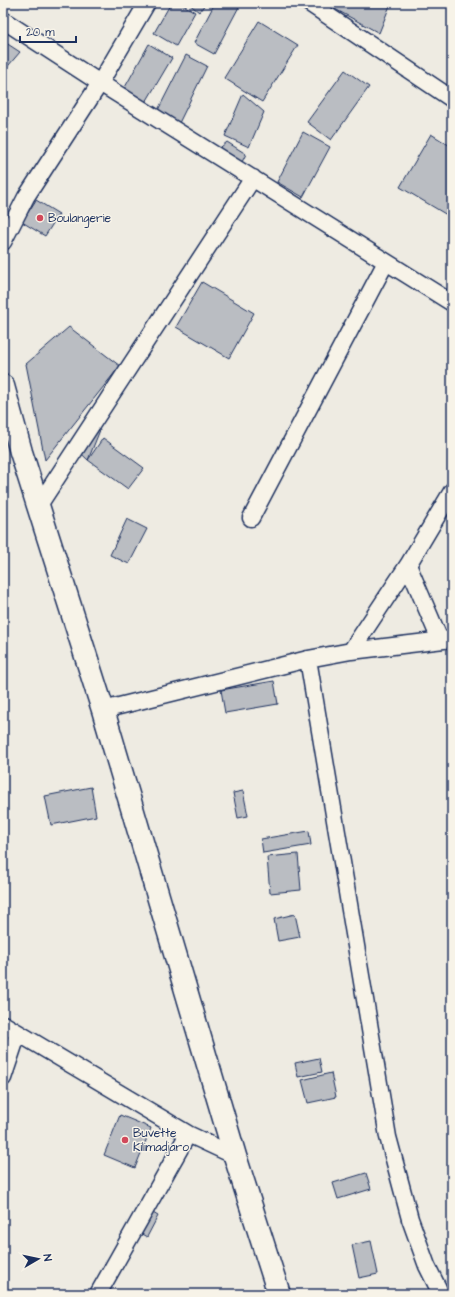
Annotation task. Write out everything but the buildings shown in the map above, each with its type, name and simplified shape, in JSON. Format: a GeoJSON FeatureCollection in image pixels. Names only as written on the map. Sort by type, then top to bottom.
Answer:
{"type":"FeatureCollection","features":[{"type":"Feature","properties":{"kind":"main road"},"geometry":{"type":"LineString","coordinates":[[3,386],[21,452],[103,710],[235,1156],[279,1294]]}},
{"type":"Feature","properties":{"kind":"street"},"geometry":{"type":"LineString","coordinates":[[3,242],[26,197],[100,83],[147,3]]}},
{"type":"Feature","properties":{"kind":"street"},"geometry":{"type":"LineString","coordinates":[[309,3],[452,99]]}},
{"type":"Feature","properties":{"kind":"street"},"geometry":{"type":"LineString","coordinates":[[3,20],[100,83],[451,301]]}},
{"type":"Feature","properties":{"kind":"street"},"geometry":{"type":"LineString","coordinates":[[39,505],[253,178]]}},
{"type":"Feature","properties":{"kind":"street"},"geometry":{"type":"LineString","coordinates":[[251,518],[386,262]]}},
{"type":"Feature","properties":{"kind":"street"},"geometry":{"type":"LineString","coordinates":[[351,651],[408,565],[452,491]]}},
{"type":"Feature","properties":{"kind":"street"},"geometry":{"type":"LineString","coordinates":[[103,710],[308,659],[351,651],[446,639],[408,565]]}},
{"type":"Feature","properties":{"kind":"street"},"geometry":{"type":"LineString","coordinates":[[308,659],[388,1137],[410,1219],[427,1266],[440,1294]]}},
{"type":"Feature","properties":{"kind":"street"},"geometry":{"type":"LineString","coordinates":[[3,1024],[188,1134],[235,1156]]}},
{"type":"Feature","properties":{"kind":"street"},"geometry":{"type":"LineString","coordinates":[[3,1078],[18,1033]]}},
{"type":"Feature","properties":{"kind":"street"},"geometry":{"type":"LineString","coordinates":[[98,1294],[188,1134]]}},
{"type":"Feature","properties":{"kind":"place","name":"Boulangerie"},"geometry":{"type":"Point","coordinates":[40,218]}},
{"type":"Feature","properties":{"kind":"place","name":"Buvette Kilimadjaro"},"geometry":{"type":"Point","coordinates":[125,1140]}}]}
